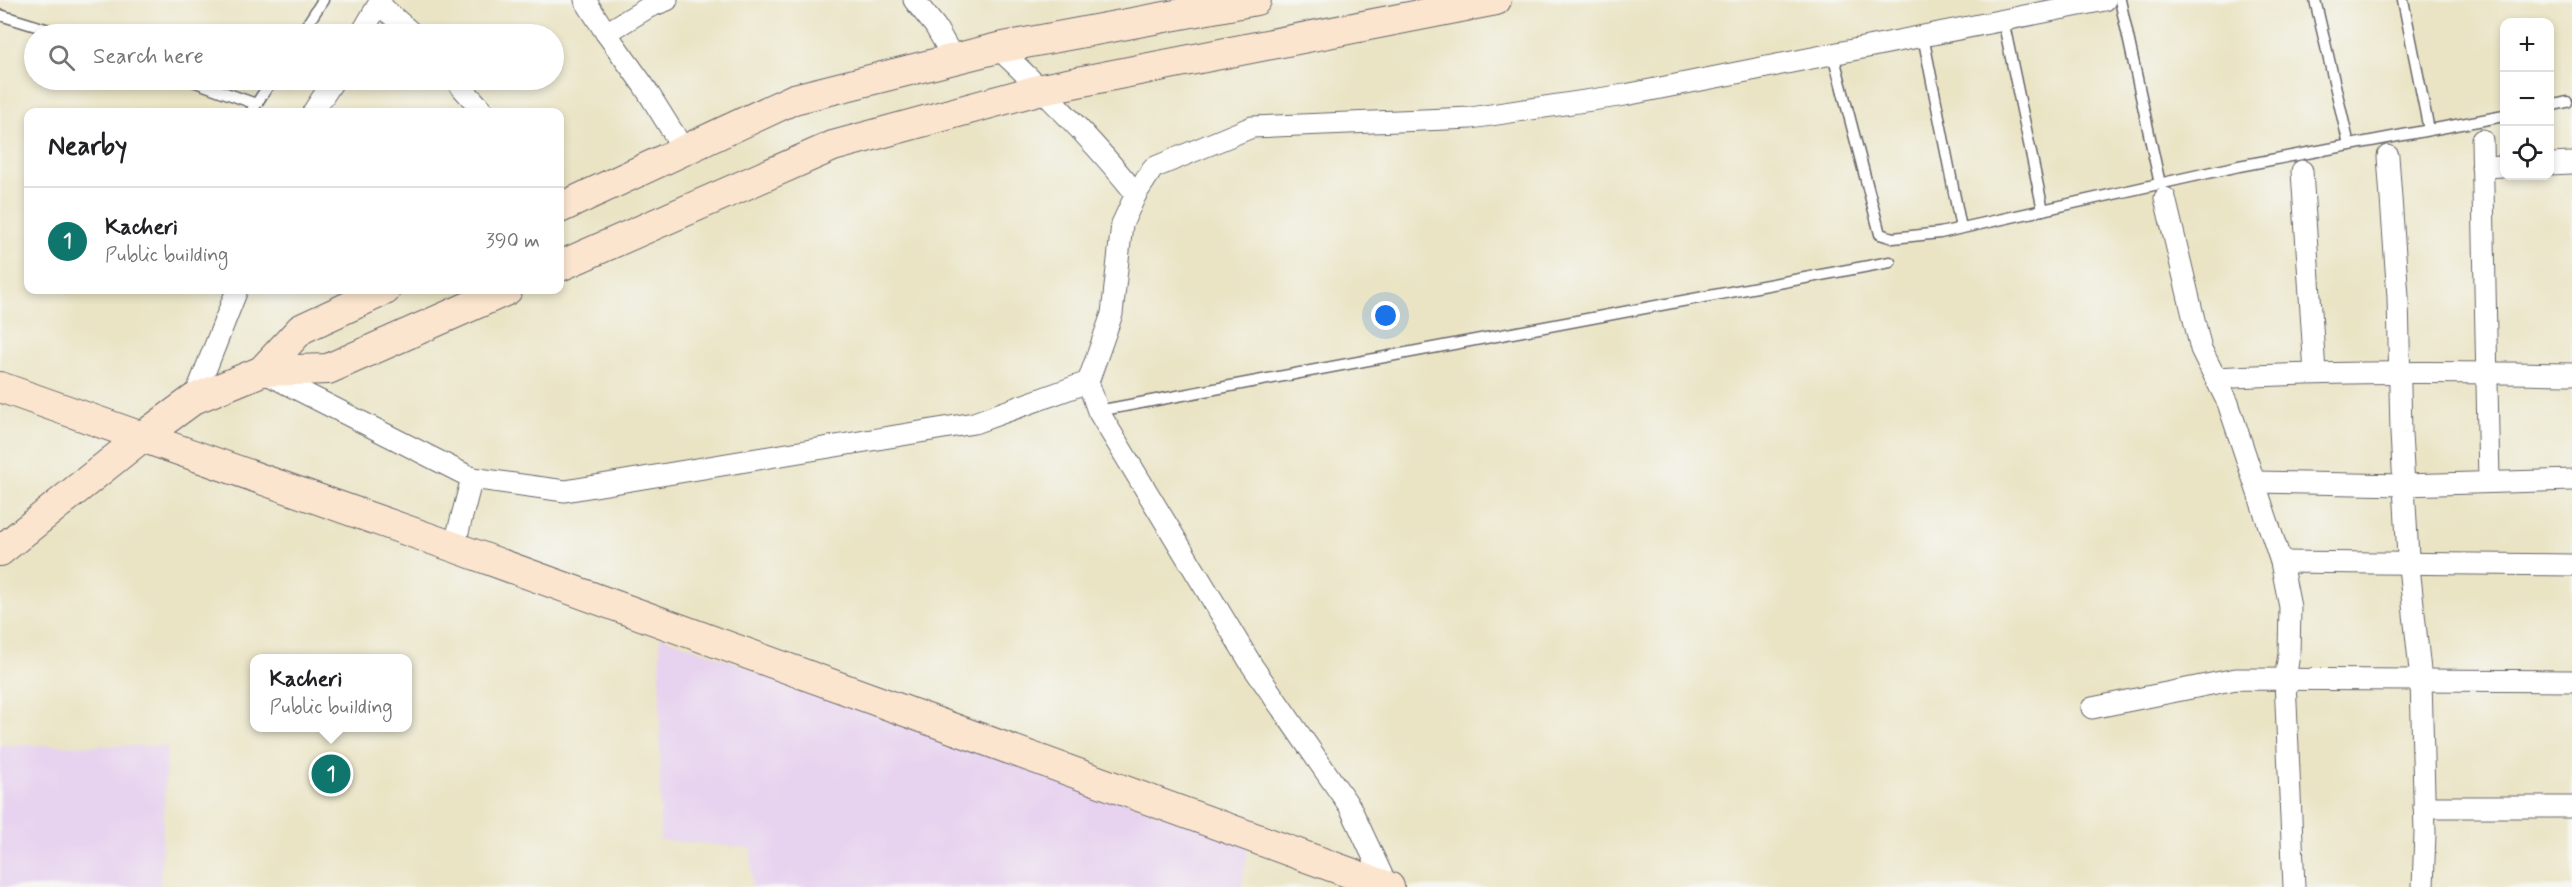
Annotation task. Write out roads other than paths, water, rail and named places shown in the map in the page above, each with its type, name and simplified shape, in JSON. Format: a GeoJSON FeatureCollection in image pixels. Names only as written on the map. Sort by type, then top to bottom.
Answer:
{"type":"FeatureCollection","features":[{"type":"Feature","properties":{"kind":"street"},"geometry":{"type":"LineString","coordinates":[[585,0],[644,86],[684,150]]}},
{"type":"Feature","properties":{"kind":"street"},"geometry":{"type":"LineString","coordinates":[[606,33],[649,7],[667,0]]}},
{"type":"Feature","properties":{"kind":"street"},"geometry":{"type":"LineString","coordinates":[[914,0],[935,26],[954,59]]}},
{"type":"Feature","properties":{"kind":"street"},"geometry":{"type":"LineString","coordinates":[[564,206],[794,99],[998,48],[1256,0]]}},
{"type":"Feature","properties":{"kind":"street"},"geometry":{"type":"LineString","coordinates":[[564,264],[832,146],[1042,89],[1496,0]]}},
{"type":"Feature","properties":{"kind":"street"},"geometry":{"type":"LineString","coordinates":[[1388,887],[1350,807],[1253,667],[1098,411],[1088,381],[1112,314],[1122,224],[1136,194],[1153,168],[1252,127],[1471,118],[1625,95],[2106,0]]}},
{"type":"Feature","properties":{"kind":"street"},"geometry":{"type":"LineString","coordinates":[[368,24],[380,2],[403,24]]}},
{"type":"Feature","properties":{"kind":"street"},"geometry":{"type":"LineString","coordinates":[[998,48],[1042,89],[1109,161],[1136,194]]}},
{"type":"Feature","properties":{"kind":"street"},"geometry":{"type":"LineString","coordinates":[[316,108],[327,90]]}},
{"type":"Feature","properties":{"kind":"street"},"geometry":{"type":"LineString","coordinates":[[464,90],[480,108]]}},
{"type":"Feature","properties":{"kind":"street"},"geometry":{"type":"LineString","coordinates":[[2482,140],[2489,482]]}},
{"type":"Feature","properties":{"kind":"street"},"geometry":{"type":"LineString","coordinates":[[2388,156],[2398,297],[2408,565],[2421,680],[2423,887]]}},
{"type":"Feature","properties":{"kind":"street"},"geometry":{"type":"LineString","coordinates":[[2554,164],[2572,163]]}},
{"type":"Feature","properties":{"kind":"street"},"geometry":{"type":"LineString","coordinates":[[2482,167],[2500,166]]}},
{"type":"Feature","properties":{"kind":"street"},"geometry":{"type":"LineString","coordinates":[[2302,171],[2315,373]]}},
{"type":"Feature","properties":{"kind":"street"},"geometry":{"type":"LineString","coordinates":[[2163,191],[2201,349],[2228,403],[2281,562],[2290,607],[2289,654],[2285,680],[2294,887]]}},
{"type":"Feature","properties":{"kind":"street"},"geometry":{"type":"LineString","coordinates":[[194,399],[235,294]]}},
{"type":"Feature","properties":{"kind":"street"},"geometry":{"type":"LineString","coordinates":[[262,371],[301,329],[376,294]]}},
{"type":"Feature","properties":{"kind":"street"},"geometry":{"type":"LineString","coordinates":[[0,551],[142,437],[194,399],[262,371],[328,369],[498,294]]}},
{"type":"Feature","properties":{"kind":"street"},"geometry":{"type":"LineString","coordinates":[[262,371],[472,478],[565,491],[974,423],[1088,381]]}},
{"type":"Feature","properties":{"kind":"street"},"geometry":{"type":"LineString","coordinates":[[2216,378],[2400,371],[2572,374]]}},
{"type":"Feature","properties":{"kind":"street"},"geometry":{"type":"LineString","coordinates":[[0,387],[454,547],[1388,887]]}},
{"type":"Feature","properties":{"kind":"street"},"geometry":{"type":"LineString","coordinates":[[454,547],[472,478]]}},
{"type":"Feature","properties":{"kind":"street"},"geometry":{"type":"LineString","coordinates":[[2255,482],[2404,484],[2572,480]]}},
{"type":"Feature","properties":{"kind":"street"},"geometry":{"type":"LineString","coordinates":[[2281,562],[2572,566]]}},
{"type":"Feature","properties":{"kind":"street"},"geometry":{"type":"LineString","coordinates":[[2092,708],[2236,679],[2572,681]]}},
{"type":"Feature","properties":{"kind":"street"},"geometry":{"type":"LineString","coordinates":[[2424,807],[2572,807]]}},
{"type":"Feature","properties":{"kind":"lane"},"geometry":{"type":"LineString","coordinates":[[307,24],[323,0]]}},
{"type":"Feature","properties":{"kind":"lane"},"geometry":{"type":"LineString","coordinates":[[2120,0],[2163,191]]}},
{"type":"Feature","properties":{"kind":"lane"},"geometry":{"type":"LineString","coordinates":[[2315,0],[2349,145]]}},
{"type":"Feature","properties":{"kind":"lane"},"geometry":{"type":"LineString","coordinates":[[2403,0],[2429,130]]}},
{"type":"Feature","properties":{"kind":"lane"},"geometry":{"type":"LineString","coordinates":[[0,15],[29,24]]}},
{"type":"Feature","properties":{"kind":"lane"},"geometry":{"type":"LineString","coordinates":[[2003,20],[2043,210]]}},
{"type":"Feature","properties":{"kind":"lane"},"geometry":{"type":"LineString","coordinates":[[1923,36],[1961,228]]}},
{"type":"Feature","properties":{"kind":"lane"},"geometry":{"type":"LineString","coordinates":[[1833,54],[1880,234],[1893,238],[1940,233],[2043,210],[2163,191],[2349,145],[2500,117]]}},
{"type":"Feature","properties":{"kind":"lane"},"geometry":{"type":"LineString","coordinates":[[212,90],[251,108]]}},
{"type":"Feature","properties":{"kind":"lane"},"geometry":{"type":"LineString","coordinates":[[254,108],[265,90]]}},
{"type":"Feature","properties":{"kind":"lane"},"geometry":{"type":"LineString","coordinates":[[2554,105],[2567,102]]}},
{"type":"Feature","properties":{"kind":"lane"},"geometry":{"type":"LineString","coordinates":[[1098,411],[1890,262]]}},
{"type":"Feature","properties":{"kind":"place","name":"Kacheri"},"geometry":{"type":"Point","coordinates":[331,774]}}]}
